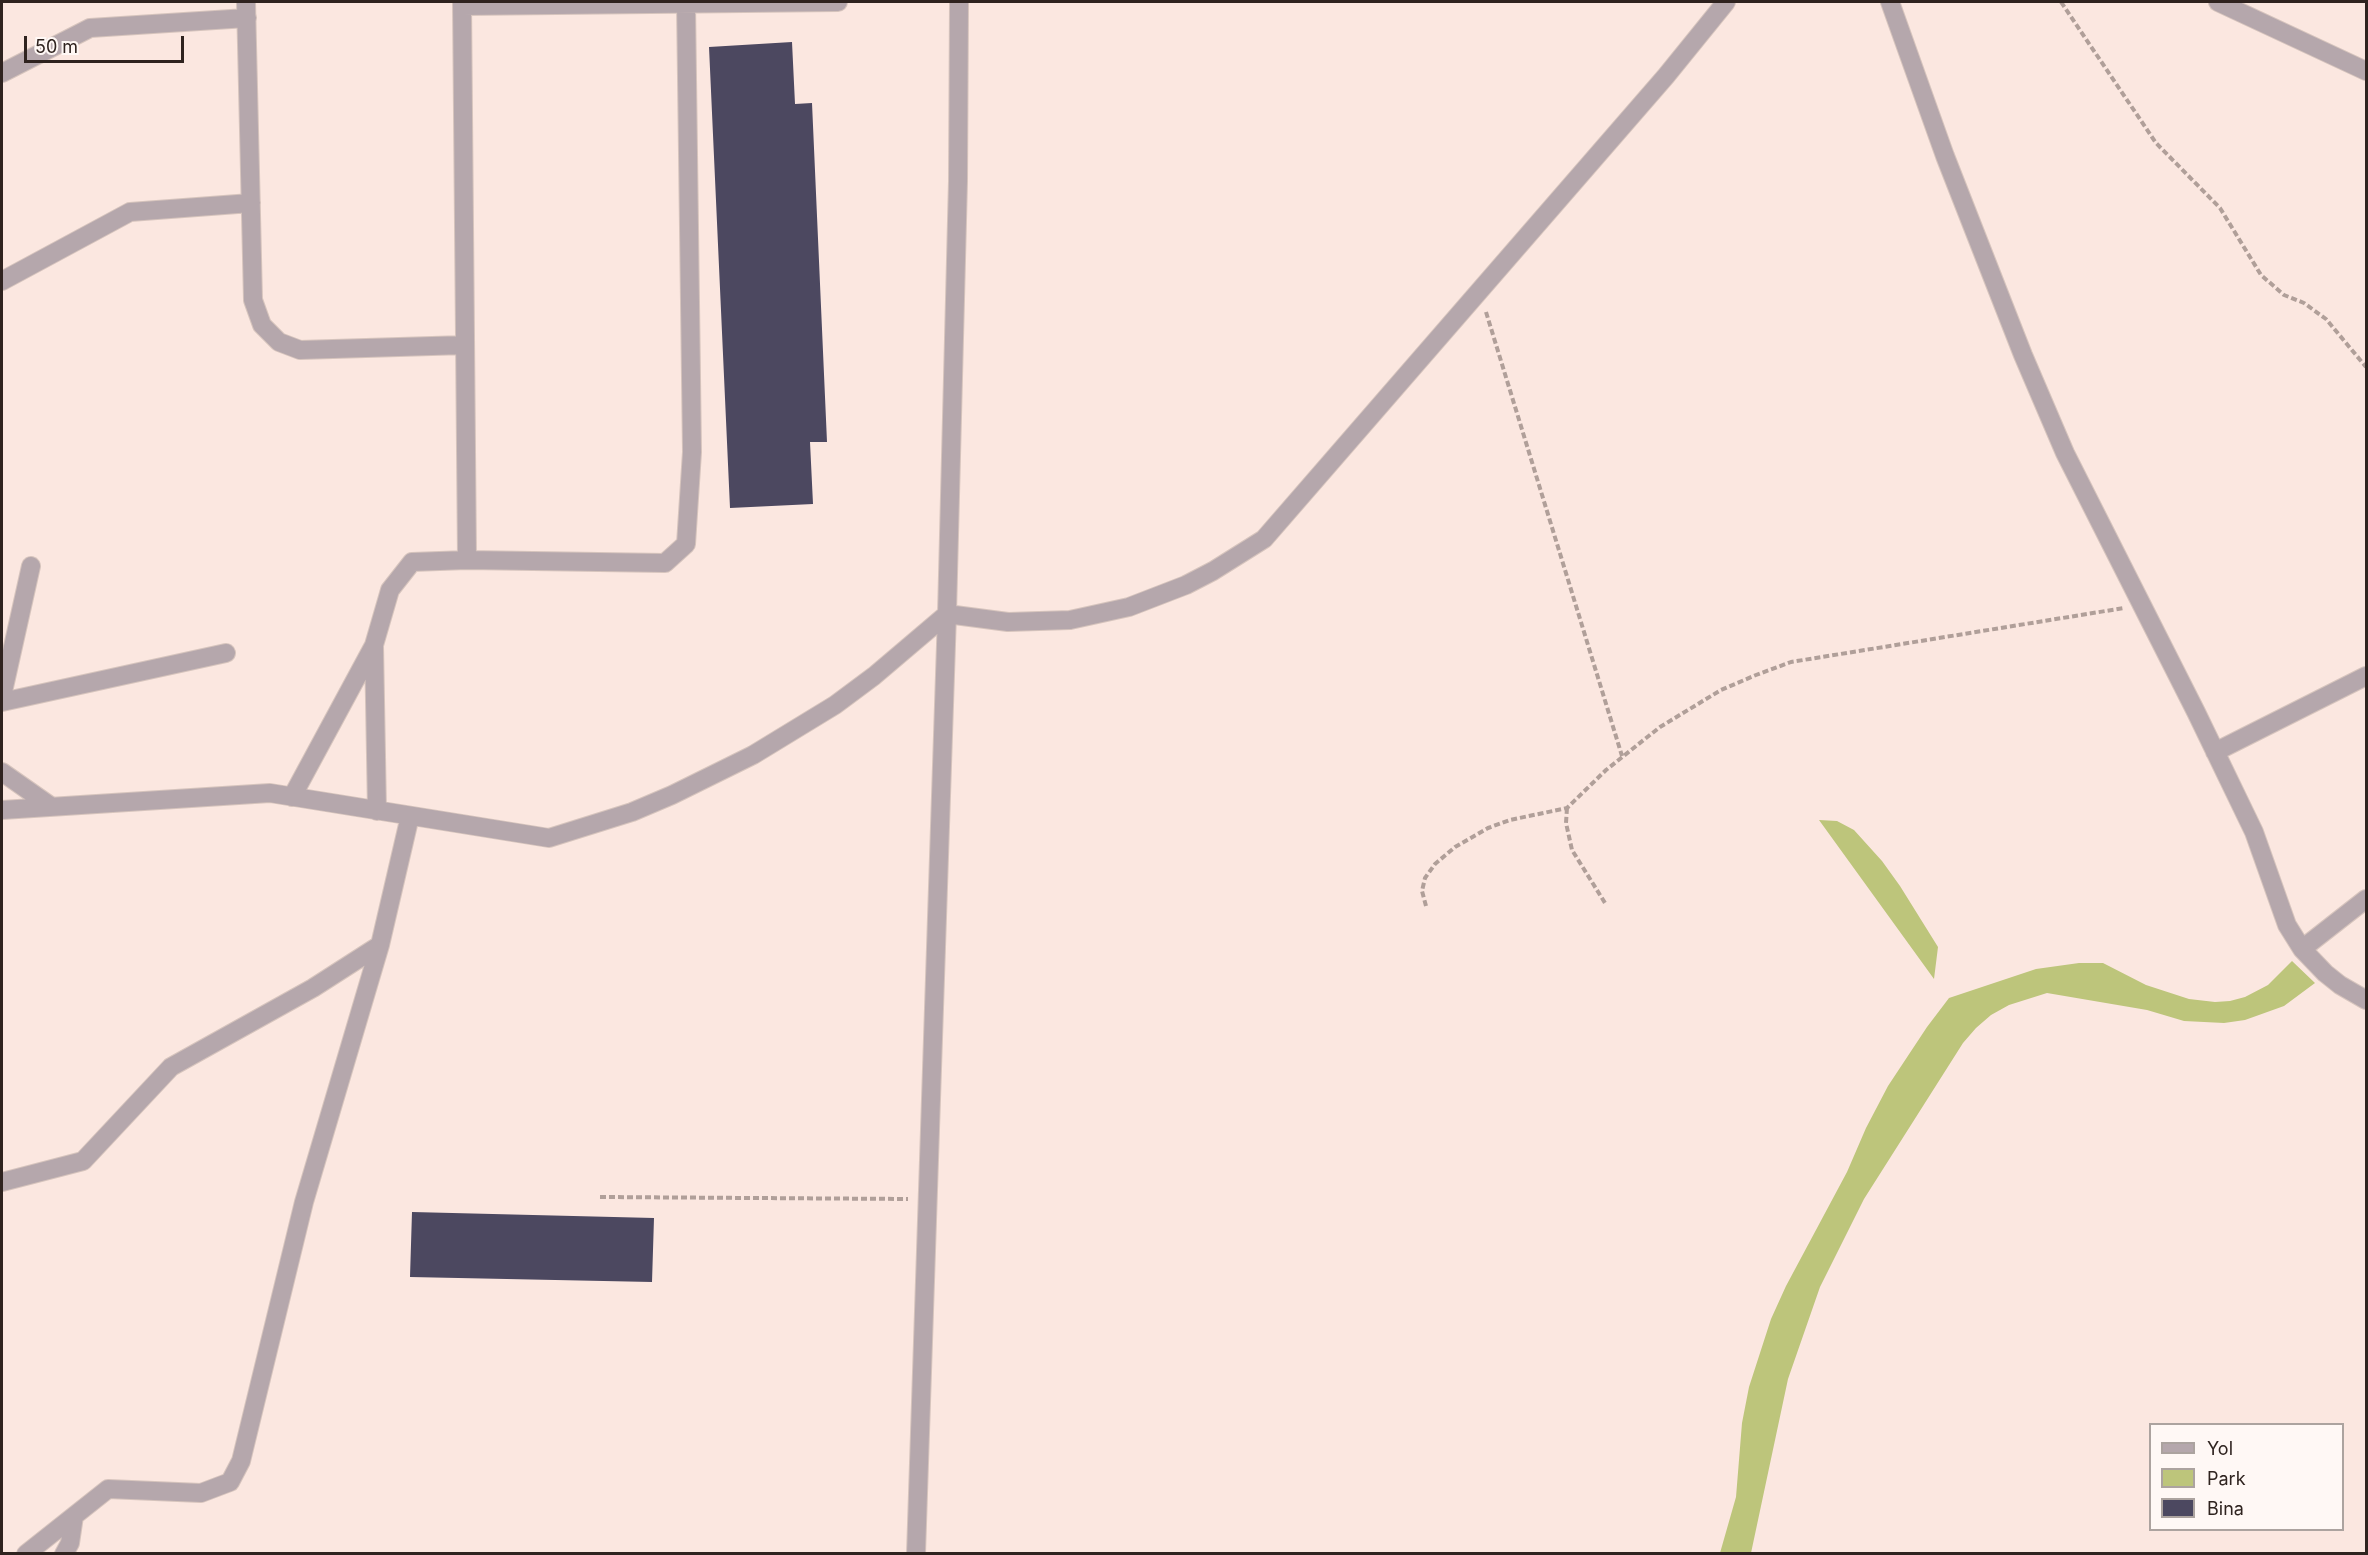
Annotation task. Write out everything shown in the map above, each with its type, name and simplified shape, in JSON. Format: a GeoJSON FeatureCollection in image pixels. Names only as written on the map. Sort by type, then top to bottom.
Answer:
{"type":"FeatureCollection","features":[{"type":"Feature","properties":{"kind":"street"},"geometry":{"type":"LineString","coordinates":[[466,560],[462,4],[838,2]]}},
{"type":"Feature","properties":{"kind":"street"},"geometry":{"type":"LineString","coordinates":[[916,1554],[946,614],[957,205],[958,2]]}},
{"type":"Feature","properties":{"kind":"street"},"geometry":{"type":"LineString","coordinates":[[2,810],[270,793],[549,838],[632,812],[711,777],[795,731],[874,676],[946,614],[1008,622],[1039,622],[1100,615],[1158,597],[1213,572],[1264,539],[1666,76],[1726,2]]}},
{"type":"Feature","properties":{"kind":"street"},"geometry":{"type":"LineString","coordinates":[[1890,2],[1944,156],[2023,355],[2065,453],[2254,832],[2287,925],[2302,949],[2325,974],[2367,1000]]}},
{"type":"Feature","properties":{"kind":"street"},"geometry":{"type":"LineString","coordinates":[[2218,2],[2367,70]]}},
{"type":"Feature","properties":{"kind":"street"},"geometry":{"type":"LineString","coordinates":[[292,797],[374,645],[390,590],[412,562],[466,560],[665,563],[686,544],[692,452],[686,3]]}},
{"type":"Feature","properties":{"kind":"street"},"geometry":{"type":"LineString","coordinates":[[2,72],[90,28],[247,10],[253,300],[262,325],[279,342],[300,350],[465,345]]}},
{"type":"Feature","properties":{"kind":"street"},"geometry":{"type":"LineString","coordinates":[[2,280],[130,212],[251,203]]}},
{"type":"Feature","properties":{"kind":"street"},"geometry":{"type":"LineString","coordinates":[[2,696],[31,566]]}},
{"type":"Feature","properties":{"kind":"street"},"geometry":{"type":"LineString","coordinates":[[374,645],[377,811]]}},
{"type":"Feature","properties":{"kind":"street"},"geometry":{"type":"LineString","coordinates":[[2,702],[226,653]]}},
{"type":"Feature","properties":{"kind":"street"},"geometry":{"type":"LineString","coordinates":[[2215,752],[2367,676]]}},
{"type":"Feature","properties":{"kind":"street"},"geometry":{"type":"LineString","coordinates":[[2,772],[52,807]]}},
{"type":"Feature","properties":{"kind":"street"},"geometry":{"type":"LineString","coordinates":[[26,1554],[108,1489],[201,1493],[230,1482],[241,1461],[304,1202],[380,945],[410,816]]}},
{"type":"Feature","properties":{"kind":"street"},"geometry":{"type":"LineString","coordinates":[[2302,949],[2367,899]]}},
{"type":"Feature","properties":{"kind":"street"},"geometry":{"type":"LineString","coordinates":[[2,1182],[84,1161],[171,1067],[314,988],[380,945]]}},
{"type":"Feature","properties":{"kind":"street"},"geometry":{"type":"LineString","coordinates":[[64,1554],[70,1543],[74,1516]]}},
{"type":"Feature","properties":{"kind":"path"},"geometry":{"type":"LineString","coordinates":[[2061,2],[2157,143],[2220,208],[2261,275],[2284,295],[2304,303],[2326,319],[2367,367]]}},
{"type":"Feature","properties":{"kind":"path"},"geometry":{"type":"LineString","coordinates":[[1480,290],[1622,756]]}},
{"type":"Feature","properties":{"kind":"path"},"geometry":{"type":"LineString","coordinates":[[1426,906],[1422,891],[1425,878],[1435,864],[1455,847],[1488,828],[1510,820],[1567,808],[1622,756],[1659,727],[1697,704],[1747,679],[1791,662],[2142,605]]}},
{"type":"Feature","properties":{"kind":"path"},"geometry":{"type":"LineString","coordinates":[[1567,808],[1566,823],[1572,850],[1605,903]]}},
{"type":"Feature","properties":{"kind":"path"},"geometry":{"type":"LineString","coordinates":[[600,1197],[928,1200]]}},
{"type":"Feature","properties":{"kind":"green space"},"geometry":{"type":"Polygon","coordinates":[[[1819,820],[1837,821],[1854,830],[1882,861],[1938,947],[1934,979],[1819,820]]]}},
{"type":"Feature","properties":{"kind":"green space"},"geometry":{"type":"Polygon","coordinates":[[[2292,961],[2315,983],[2284,1006],[2245,1020],[2224,1023],[2184,1021],[2147,1010],[2047,993],[2009,1005],[1991,1015],[1976,1028],[1963,1043],[1864,1199],[1820,1287],[1788,1379],[1751,1553],[1720,1553],[1736,1497],[1742,1423],[1749,1387],[1771,1319],[1786,1286],[1847,1172],[1888,1086],[1949,998],[2036,969],[2079,963],[2103,963],[2146,985],[2189,999],[2230,1001],[2245,997],[2268,985],[2292,961]]]}},
{"type":"Feature","properties":{"kind":"building"},"geometry":{"type":"Polygon","coordinates":[[[792,42],[795,104],[812,103],[827,442],[810,442],[813,504],[730,508],[709,47],[792,42]]]}},
{"type":"Feature","properties":{"kind":"building"},"geometry":{"type":"Polygon","coordinates":[[[412,1212],[654,1218],[652,1282],[410,1277],[412,1212]]]}}]}
